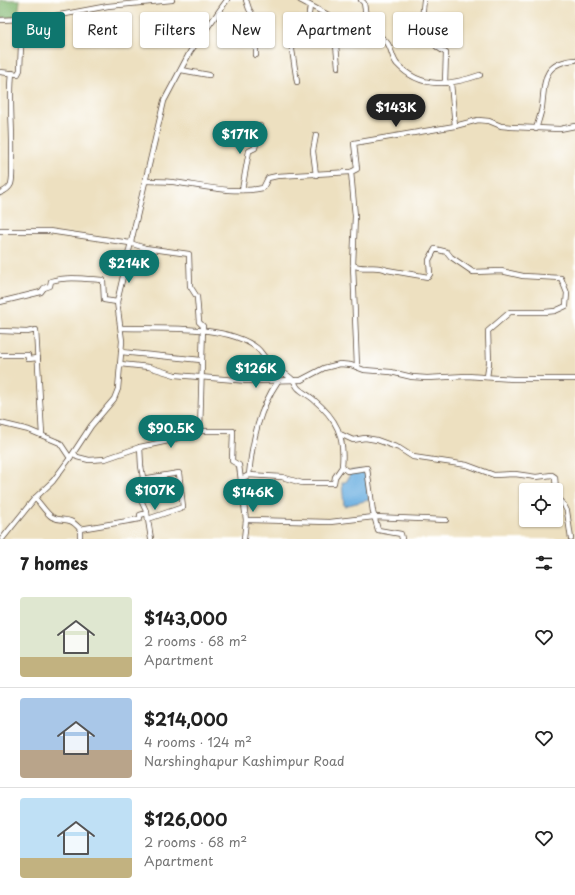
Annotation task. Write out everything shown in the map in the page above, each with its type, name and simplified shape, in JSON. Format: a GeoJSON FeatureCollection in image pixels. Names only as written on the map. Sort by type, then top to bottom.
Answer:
{"type":"FeatureCollection","features":[{"type":"Feature","properties":{"kind":"street"},"geometry":{"type":"LineString","coordinates":[[65,15],[108,6],[172,0]]}},
{"type":"Feature","properties":{"kind":"street"},"geometry":{"type":"LineString","coordinates":[[2,539],[35,498],[52,481],[74,453],[91,426],[114,399],[118,389],[121,352],[121,328],[117,302],[164,101],[190,52],[227,0]]}},
{"type":"Feature","properties":{"kind":"street"},"geometry":{"type":"LineString","coordinates":[[246,0],[248,9],[256,20],[256,55]]}},
{"type":"Feature","properties":{"kind":"street"},"geometry":{"type":"LineString","coordinates":[[300,0],[330,16],[334,23],[338,67]]}},
{"type":"Feature","properties":{"kind":"street"},"geometry":{"type":"LineString","coordinates":[[361,0],[364,3],[368,30],[389,44],[396,62],[410,74],[434,84],[448,84],[480,75]]}},
{"type":"Feature","properties":{"kind":"street"},"geometry":{"type":"LineString","coordinates":[[424,0],[422,19],[438,47],[446,53],[448,84],[455,126]]}},
{"type":"Feature","properties":{"kind":"street"},"geometry":{"type":"LineString","coordinates":[[297,82],[290,37],[301,34],[307,29],[310,6]]}},
{"type":"Feature","properties":{"kind":"street"},"geometry":{"type":"LineString","coordinates":[[0,20],[12,20]]}},
{"type":"Feature","properties":{"kind":"street"},"geometry":{"type":"LineString","coordinates":[[0,72],[18,74],[20,70],[21,48]]}},
{"type":"Feature","properties":{"kind":"street"},"geometry":{"type":"LineString","coordinates":[[536,128],[541,110],[544,79],[548,71],[562,62],[575,60]]}},
{"type":"Feature","properties":{"kind":"street"},"geometry":{"type":"LineString","coordinates":[[180,70],[209,75]]}},
{"type":"Feature","properties":{"kind":"street"},"geometry":{"type":"LineString","coordinates":[[0,193],[7,191],[11,184],[12,73]]}},
{"type":"Feature","properties":{"kind":"street"},"geometry":{"type":"LineString","coordinates":[[145,180],[179,183],[208,188],[242,190],[263,188],[268,178],[277,176],[351,172],[357,168],[354,148],[354,143],[356,142],[455,126],[478,120],[489,121],[501,126],[560,129],[575,126]]}},
{"type":"Feature","properties":{"kind":"street"},"geometry":{"type":"LineString","coordinates":[[242,190],[249,151],[257,145],[260,126]]}},
{"type":"Feature","properties":{"kind":"street"},"geometry":{"type":"LineString","coordinates":[[316,135],[313,151],[316,175]]}},
{"type":"Feature","properties":{"kind":"street"},"geometry":{"type":"LineString","coordinates":[[351,172],[355,216],[353,265],[357,367]]}},
{"type":"Feature","properties":{"kind":"street"},"geometry":{"type":"LineString","coordinates":[[0,231],[49,231],[130,243],[145,248],[189,254],[190,286],[197,297],[199,322],[203,326],[200,377],[200,431]]}},
{"type":"Feature","properties":{"kind":"street"},"geometry":{"type":"LineString","coordinates":[[353,265],[361,268],[382,267],[387,270],[428,276],[430,274],[430,260],[435,248],[447,252],[451,257],[473,272],[501,271],[523,276],[561,278],[567,293],[567,305],[555,311],[510,312],[488,331],[489,363],[487,377]]}},
{"type":"Feature","properties":{"kind":"street"},"geometry":{"type":"LineString","coordinates":[[0,302],[41,292],[44,288],[50,286],[51,281],[56,279],[77,279],[103,280],[104,300],[117,302]]}},
{"type":"Feature","properties":{"kind":"street"},"geometry":{"type":"LineString","coordinates":[[121,328],[188,328],[202,331],[212,331],[243,340],[258,348],[268,361],[293,380],[298,388],[313,399],[333,421],[340,434],[343,449],[342,467],[335,477],[334,483],[302,483],[282,477],[249,475],[241,479]]}},
{"type":"Feature","properties":{"kind":"street"},"geometry":{"type":"LineString","coordinates":[[0,331],[27,332],[36,330],[42,435]]}},
{"type":"Feature","properties":{"kind":"street"},"geometry":{"type":"LineString","coordinates":[[121,352],[201,360]]}},
{"type":"Feature","properties":{"kind":"street"},"geometry":{"type":"LineString","coordinates":[[0,355],[28,355],[28,358],[38,358]]}},
{"type":"Feature","properties":{"kind":"street"},"geometry":{"type":"LineString","coordinates":[[120,364],[149,367],[175,375],[278,381],[301,380],[324,368],[340,364],[357,367],[364,370],[391,372],[412,377],[427,378],[487,377],[513,379],[575,379]]}},
{"type":"Feature","properties":{"kind":"street"},"geometry":{"type":"LineString","coordinates":[[249,475],[251,448],[256,425],[269,396],[278,381]]}},
{"type":"Feature","properties":{"kind":"street"},"geometry":{"type":"LineString","coordinates":[[0,423],[29,430],[42,435],[60,444],[70,458]]}},
{"type":"Feature","properties":{"kind":"street"},"geometry":{"type":"LineString","coordinates":[[74,453],[77,457],[89,460],[105,459],[140,447],[173,440],[193,431],[233,432],[232,461],[240,466],[246,520],[244,539]]}},
{"type":"Feature","properties":{"kind":"street"},"geometry":{"type":"LineString","coordinates":[[340,434],[352,440],[365,438],[377,440],[399,448],[413,457],[466,465],[494,475],[515,474],[536,477],[552,475],[555,478],[555,483]]}},
{"type":"Feature","properties":{"kind":"street"},"geometry":{"type":"LineString","coordinates":[[140,447],[142,479],[146,495],[140,498],[147,513],[151,539]]}},
{"type":"Feature","properties":{"kind":"street"},"geometry":{"type":"LineString","coordinates":[[342,467],[347,471],[367,468],[374,517],[378,530],[400,534],[402,539]]}},
{"type":"Feature","properties":{"kind":"street"},"geometry":{"type":"LineString","coordinates":[[142,479],[179,473],[183,508],[148,519]]}},
{"type":"Feature","properties":{"kind":"street"},"geometry":{"type":"LineString","coordinates":[[35,498],[53,517],[70,520],[80,530],[80,539]]}},
{"type":"Feature","properties":{"kind":"street"},"geometry":{"type":"LineString","coordinates":[[563,503],[567,511],[571,539]]}},
{"type":"Feature","properties":{"kind":"street"},"geometry":{"type":"LineString","coordinates":[[80,530],[140,519],[140,515],[147,513]]}},
{"type":"Feature","properties":{"kind":"street"},"geometry":{"type":"LineString","coordinates":[[246,520],[330,522],[374,517],[446,520]]}},
{"type":"Feature","properties":{"kind":"green space"},"geometry":{"type":"Polygon","coordinates":[[[0,0],[20,0],[18,12],[12,12],[12,17],[0,18],[0,0]]]}},
{"type":"Feature","properties":{"kind":"water"},"geometry":{"type":"Polygon","coordinates":[[[361,470],[366,474],[369,500],[344,506],[342,483],[347,481],[351,471],[361,470]]]}}]}
